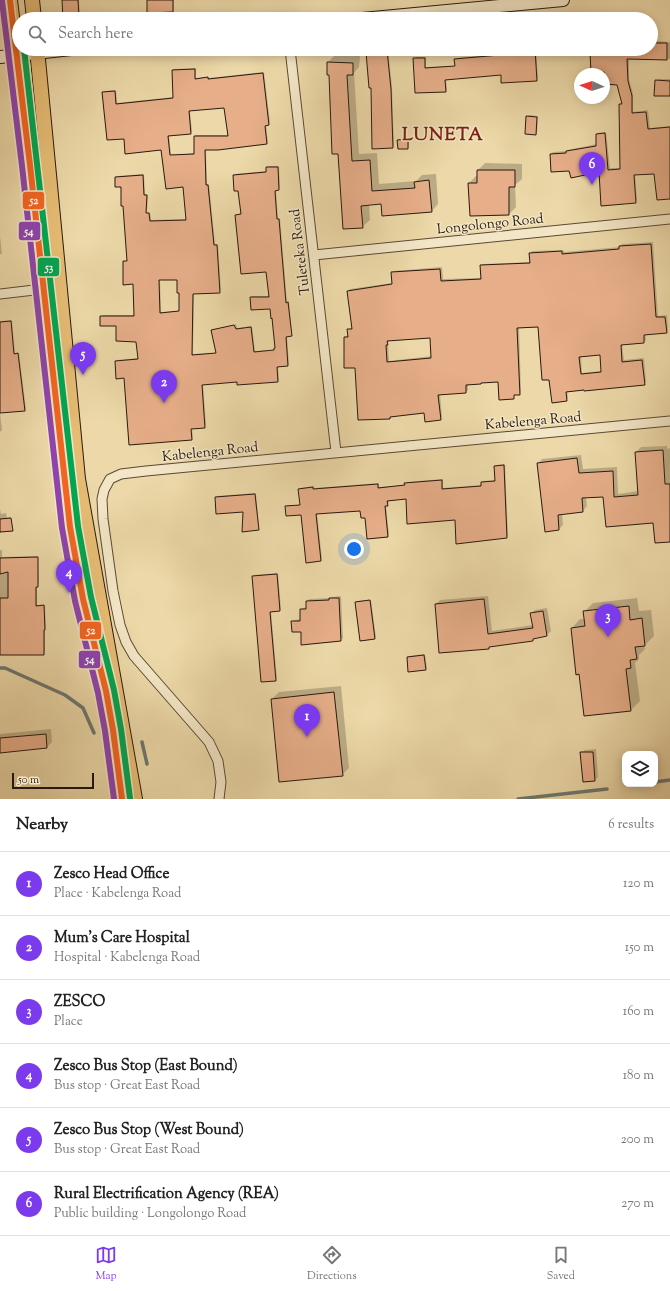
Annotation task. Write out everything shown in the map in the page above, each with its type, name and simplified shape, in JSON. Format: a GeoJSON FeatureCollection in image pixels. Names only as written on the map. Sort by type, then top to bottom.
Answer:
{"type":"FeatureCollection","features":[{"type":"Feature","properties":{"kind":"main road"},"geometry":{"type":"LineString","coordinates":[[0,16],[8,0]]}},
{"type":"Feature","properties":{"kind":"main road"},"geometry":{"type":"LineString","coordinates":[[8,0],[12,25]]}},
{"type":"Feature","properties":{"kind":"main road"},"geometry":{"type":"LineString","coordinates":[[436,12],[563,0]]}},
{"type":"Feature","properties":{"kind":"main road"},"geometry":{"type":"LineString","coordinates":[[0,57],[17,56],[70,527],[83,599],[106,691],[123,793]]}},
{"type":"Feature","properties":{"kind":"main road"},"geometry":{"type":"LineString","coordinates":[[37,56],[78,479],[123,793]]}},
{"type":"Feature","properties":{"kind":"main road"},"geometry":{"type":"LineString","coordinates":[[123,793],[134,799]]}},
{"type":"Feature","properties":{"kind":"street","name":"Tuleteka Road"},"geometry":{"type":"LineString","coordinates":[[291,56],[336,452]]}},
{"type":"Feature","properties":{"kind":"street","name":"Longolongo Road"},"geometry":{"type":"LineString","coordinates":[[314,255],[670,219]]}},
{"type":"Feature","properties":{"kind":"street"},"geometry":{"type":"LineString","coordinates":[[0,294],[43,289]]}},
{"type":"Feature","properties":{"kind":"street","name":"Kabelenga Road"},"geometry":{"type":"LineString","coordinates":[[219,799],[221,782],[218,761],[209,742],[134,656],[126,642],[120,625],[113,591],[102,514],[102,499],[104,490],[110,479],[121,474],[336,452],[670,421]]}},
{"type":"Feature","properties":{"kind":"street"},"geometry":{"type":"LineString","coordinates":[[123,793],[139,799]]}},
{"type":"Feature","properties":{"kind":"building"},"geometry":{"type":"Polygon","coordinates":[[[62,0],[78,0],[79,12],[63,12],[62,0]]]}},
{"type":"Feature","properties":{"kind":"building"},"geometry":{"type":"Polygon","coordinates":[[[147,0],[173,0],[173,12],[147,12],[147,0]]]}},
{"type":"Feature","properties":{"kind":"building"},"geometry":{"type":"Polygon","coordinates":[[[658,43],[667,43],[667,60],[627,59],[628,81],[632,96],[632,113],[646,112],[648,129],[670,127],[670,199],[657,200],[654,174],[634,175],[636,203],[601,206],[599,172],[571,178],[569,171],[551,172],[550,154],[566,153],[566,151],[596,146],[596,134],[605,133],[608,170],[620,169],[619,104],[622,104],[617,85],[610,84],[610,68],[591,68],[590,56],[658,56],[658,43]]]}},
{"type":"Feature","properties":{"kind":"building"},"geometry":{"type":"Polygon","coordinates":[[[366,56],[388,56],[391,89],[393,148],[372,149],[371,88],[369,88],[366,56]]]}},
{"type":"Feature","properties":{"kind":"building"},"geometry":{"type":"Polygon","coordinates":[[[488,56],[535,56],[537,81],[501,83],[501,75],[445,80],[446,92],[415,93],[413,58],[425,58],[425,68],[455,66],[454,59],[488,56]]]}},
{"type":"Feature","properties":{"kind":"building"},"geometry":{"type":"Polygon","coordinates":[[[327,62],[353,63],[353,75],[347,75],[352,161],[370,160],[372,191],[415,188],[414,182],[429,180],[432,212],[382,216],[381,204],[361,206],[363,228],[343,229],[338,154],[332,154],[329,75],[327,75],[327,62]]]}},
{"type":"Feature","properties":{"kind":"building"},"geometry":{"type":"Polygon","coordinates":[[[195,69],[195,79],[263,73],[269,125],[265,126],[267,144],[218,150],[205,150],[206,185],[208,185],[214,245],[217,245],[220,293],[193,294],[192,355],[216,353],[211,330],[234,325],[236,329],[251,327],[254,352],[274,350],[275,348],[270,309],[251,310],[250,297],[269,297],[266,272],[241,274],[235,215],[241,214],[238,191],[234,191],[233,175],[266,172],[266,167],[278,167],[279,190],[275,191],[277,219],[279,219],[286,303],[288,302],[292,336],[286,337],[288,366],[277,367],[278,382],[237,385],[237,382],[202,385],[205,428],[191,429],[192,440],[129,445],[124,378],[116,379],[115,361],[138,359],[136,342],[116,341],[116,326],[100,326],[100,316],[134,316],[133,284],[123,285],[123,261],[127,261],[123,206],[121,206],[121,187],[115,187],[115,177],[143,175],[144,195],[147,195],[146,213],[149,213],[150,221],[186,220],[183,187],[166,189],[161,150],[125,154],[124,139],[107,140],[102,92],[115,91],[116,104],[173,98],[172,70],[195,69]],[[224,108],[189,111],[191,134],[168,136],[170,155],[194,154],[194,136],[228,136],[224,108]],[[159,280],[160,313],[179,311],[177,280],[159,280]]]}},
{"type":"Feature","properties":{"kind":"building"},"geometry":{"type":"Polygon","coordinates":[[[655,80],[670,81],[670,96],[654,96],[655,80]]]}},
{"type":"Feature","properties":{"kind":"building"},"geometry":{"type":"Polygon","coordinates":[[[526,116],[537,117],[536,135],[525,134],[526,116]]]}},
{"type":"Feature","properties":{"kind":"building"},"geometry":{"type":"Polygon","coordinates":[[[408,139],[408,149],[398,149],[397,140],[408,139]]]}},
{"type":"Feature","properties":{"kind":"building"},"geometry":{"type":"Polygon","coordinates":[[[477,170],[515,170],[515,187],[509,187],[509,215],[470,216],[468,183],[477,183],[477,170]]]}},
{"type":"Feature","properties":{"kind":"building"},"geometry":{"type":"Polygon","coordinates":[[[651,244],[656,317],[665,317],[667,333],[644,335],[644,343],[621,345],[622,362],[642,360],[645,385],[566,392],[567,401],[552,403],[549,380],[542,380],[538,327],[517,328],[520,395],[514,395],[514,399],[499,400],[498,382],[466,385],[466,393],[438,395],[441,420],[425,422],[424,413],[390,417],[390,419],[358,420],[355,368],[344,368],[344,337],[348,337],[347,329],[352,329],[347,291],[392,284],[391,272],[440,269],[441,281],[481,279],[480,265],[530,263],[529,253],[562,251],[562,254],[619,249],[619,246],[651,244]],[[430,338],[387,341],[387,362],[431,358],[430,338]],[[600,355],[579,357],[581,374],[601,372],[600,355]]]}},
{"type":"Feature","properties":{"kind":"building"},"geometry":{"type":"Polygon","coordinates":[[[11,321],[14,354],[18,353],[25,411],[0,413],[0,322],[11,321]]]}},
{"type":"Feature","properties":{"kind":"building"},"geometry":{"type":"Polygon","coordinates":[[[663,450],[665,484],[670,484],[670,542],[655,543],[653,523],[606,527],[603,497],[582,498],[583,512],[558,515],[559,530],[545,532],[537,463],[577,458],[579,473],[613,471],[614,497],[638,495],[635,452],[663,450]]]}},
{"type":"Feature","properties":{"kind":"building"},"geometry":{"type":"Polygon","coordinates":[[[504,465],[507,538],[456,544],[455,520],[407,524],[406,499],[387,501],[388,506],[385,506],[388,537],[367,539],[365,518],[361,518],[360,511],[316,514],[321,561],[306,563],[301,515],[286,516],[285,506],[300,505],[298,489],[378,484],[378,488],[405,485],[404,483],[442,480],[442,489],[481,486],[481,482],[495,481],[494,466],[504,465]]]}},
{"type":"Feature","properties":{"kind":"building"},"geometry":{"type":"Polygon","coordinates":[[[255,494],[259,530],[242,532],[243,512],[216,514],[215,497],[255,494]]]}},
{"type":"Feature","properties":{"kind":"building"},"geometry":{"type":"Polygon","coordinates":[[[11,518],[13,531],[0,532],[0,519],[11,518]]]}},
{"type":"Feature","properties":{"kind":"building"},"geometry":{"type":"Polygon","coordinates":[[[38,557],[38,587],[36,587],[36,606],[44,605],[44,655],[0,655],[0,598],[8,598],[8,572],[0,574],[0,558],[38,557]]]}},
{"type":"Feature","properties":{"kind":"building"},"geometry":{"type":"Polygon","coordinates":[[[277,574],[280,611],[270,612],[276,681],[261,682],[252,576],[277,574]]]}},
{"type":"Feature","properties":{"kind":"building"},"geometry":{"type":"Polygon","coordinates":[[[329,598],[339,598],[341,641],[301,645],[301,632],[292,632],[291,621],[300,621],[300,609],[306,609],[306,601],[329,600],[329,598]]]}},
{"type":"Feature","properties":{"kind":"building"},"geometry":{"type":"Polygon","coordinates":[[[484,599],[488,634],[533,628],[530,613],[543,611],[547,636],[533,639],[533,641],[489,647],[489,649],[439,653],[435,604],[484,599]]]}},
{"type":"Feature","properties":{"kind":"building"},"geometry":{"type":"Polygon","coordinates":[[[370,600],[375,639],[360,641],[355,602],[370,600]]]}},
{"type":"Feature","properties":{"kind":"building"},"geometry":{"type":"Polygon","coordinates":[[[629,606],[630,620],[642,618],[645,646],[635,647],[637,659],[630,660],[631,668],[626,669],[631,711],[584,716],[579,674],[576,675],[571,628],[585,626],[583,611],[629,606]]]}},
{"type":"Feature","properties":{"kind":"building"},"geometry":{"type":"Polygon","coordinates":[[[424,655],[426,670],[408,672],[407,657],[424,655]]]}},
{"type":"Feature","properties":{"kind":"building"},"geometry":{"type":"Polygon","coordinates":[[[334,692],[343,776],[279,782],[271,699],[334,692]]]}},
{"type":"Feature","properties":{"kind":"building"},"geometry":{"type":"Polygon","coordinates":[[[46,734],[47,748],[0,753],[0,738],[46,734]]]}},
{"type":"Feature","properties":{"kind":"building"},"geometry":{"type":"Polygon","coordinates":[[[580,752],[593,752],[595,781],[583,782],[580,752]]]}},
{"type":"Feature","properties":{"kind":"waterway"},"geometry":{"type":"LineString","coordinates":[[0,668],[5,668],[65,695],[83,708],[94,733]]}},
{"type":"Feature","properties":{"kind":"waterway"},"geometry":{"type":"LineString","coordinates":[[142,742],[147,764]]}},
{"type":"Feature","properties":{"kind":"waterway"},"geometry":{"type":"LineString","coordinates":[[658,782],[670,780]]}},
{"type":"Feature","properties":{"kind":"waterway"},"geometry":{"type":"LineString","coordinates":[[518,799],[607,789]]}},
{"type":"Feature","properties":{"kind":"transit line","name":"52"},"geometry":{"type":"LineString","coordinates":[[10,0],[12,16]]}},
{"type":"Feature","properties":{"kind":"transit line","name":"54"},"geometry":{"type":"LineString","coordinates":[[2,1],[22,166],[62,528],[75,601],[98,693],[105,731],[114,799]]}},
{"type":"Feature","properties":{"kind":"transit line","name":"52"},"geometry":{"type":"LineString","coordinates":[[17,56],[70,527],[83,599],[106,691],[113,730],[122,799]]}},
{"type":"Feature","properties":{"kind":"transit line","name":"53"},"geometry":{"type":"LineString","coordinates":[[25,56],[78,526],[91,597],[114,690],[121,729],[130,798]]}},
{"type":"Feature","properties":{"kind":"place","name":"Rural Electrification Agency (REA)"},"geometry":{"type":"Point","coordinates":[592,185]}},
{"type":"Feature","properties":{"kind":"place","name":"Zesco Bus Stop (West Bound)"},"geometry":{"type":"Point","coordinates":[83,375]}},
{"type":"Feature","properties":{"kind":"place","name":"Mum's Care Hospital"},"geometry":{"type":"Point","coordinates":[164,403]}},
{"type":"Feature","properties":{"kind":"place","name":"Zesco Bus Stop (East Bound)"},"geometry":{"type":"Point","coordinates":[69,593]}},
{"type":"Feature","properties":{"kind":"place","name":"ZESCO"},"geometry":{"type":"Point","coordinates":[608,637]}},
{"type":"Feature","properties":{"kind":"place","name":"Zesco Head Office"},"geometry":{"type":"Point","coordinates":[307,737]}},
{"type":"Feature","properties":{"kind":"district","name":"LUNETA"},"geometry":{"type":"Point","coordinates":[443,134]}}]}
